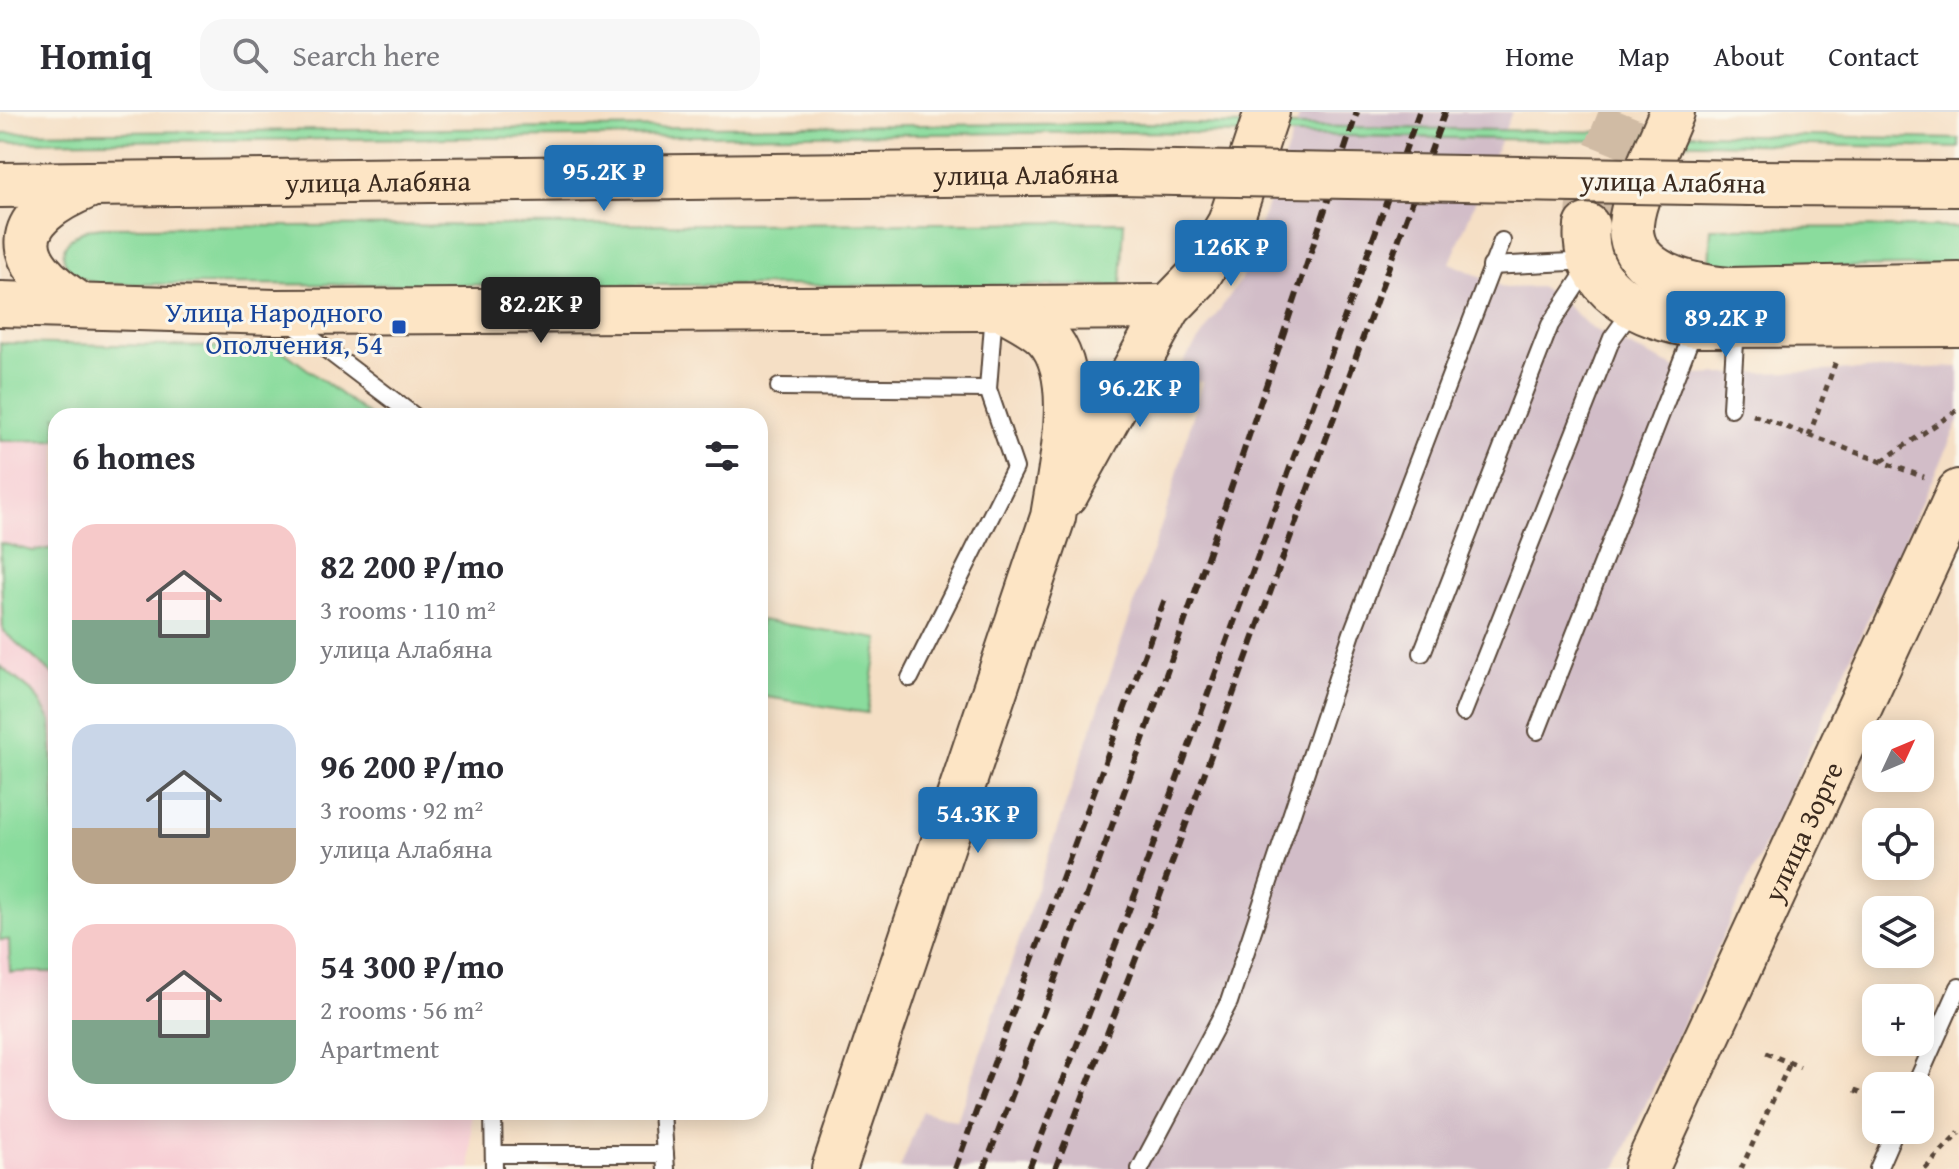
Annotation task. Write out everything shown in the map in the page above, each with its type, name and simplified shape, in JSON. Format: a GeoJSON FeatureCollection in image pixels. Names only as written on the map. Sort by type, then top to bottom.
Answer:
{"type":"FeatureCollection","features":[{"type":"Feature","properties":{"kind":"street"},"geometry":{"type":"LineString","coordinates":[[834,1169],[1053,517],[1169,307],[1197,278],[1230,223],[1267,112]]}},
{"type":"Feature","properties":{"kind":"street"},"geometry":{"type":"LineString","coordinates":[[1672,112],[1631,227],[1641,255],[1671,280],[1698,288],[1730,290],[1959,285]]}},
{"type":"Feature","properties":{"kind":"street","name":"улица Алабяна"},"geometry":{"type":"LineString","coordinates":[[0,185],[1116,172],[1959,184]]}},
{"type":"Feature","properties":{"kind":"street"},"geometry":{"type":"LineString","coordinates":[[78,304],[40,276],[26,254],[28,233],[42,212],[56,199],[91,185]]}},
{"type":"Feature","properties":{"kind":"street"},"geometry":{"type":"LineString","coordinates":[[1589,241],[1616,296],[1633,309],[1664,322],[1716,325],[1959,324]]}},
{"type":"Feature","properties":{"kind":"street"},"geometry":{"type":"LineString","coordinates":[[0,304],[275,312],[1169,307]]}},
{"type":"Feature","properties":{"kind":"street"},"geometry":{"type":"LineString","coordinates":[[999,310],[1047,337],[1061,361],[1067,390],[1066,425],[1053,517]]}},
{"type":"Feature","properties":{"kind":"street","name":"улица Зорге"},"geometry":{"type":"LineString","coordinates":[[1646,1169],[1946,486]]}},
{"type":"Feature","properties":{"kind":"lane"},"geometry":{"type":"LineString","coordinates":[[1140,1169],[1229,1002],[1352,633],[1502,241]]}},
{"type":"Feature","properties":{"kind":"lane"},"geometry":{"type":"LineString","coordinates":[[1491,266],[1589,241]]}},
{"type":"Feature","properties":{"kind":"lane"},"geometry":{"type":"LineString","coordinates":[[1422,653],[1550,325],[1589,241]]}},
{"type":"Feature","properties":{"kind":"lane"},"geometry":{"type":"LineString","coordinates":[[1463,713],[1612,338],[1633,309]]}},
{"type":"Feature","properties":{"kind":"lane"},"geometry":{"type":"LineString","coordinates":[[910,678],[1015,468],[988,389],[999,310]]}},
{"type":"Feature","properties":{"kind":"lane"},"geometry":{"type":"LineString","coordinates":[[275,312],[403,408]]}},
{"type":"Feature","properties":{"kind":"lane"},"geometry":{"type":"LineString","coordinates":[[1716,325],[1731,408]]}},
{"type":"Feature","properties":{"kind":"lane"},"geometry":{"type":"LineString","coordinates":[[1537,731],[1716,325]]}},
{"type":"Feature","properties":{"kind":"lane"},"geometry":{"type":"LineString","coordinates":[[779,387],[988,389]]}},
{"type":"Feature","properties":{"kind":"lane"},"geometry":{"type":"LineString","coordinates":[[1921,1072],[1959,987]]}},
{"type":"Feature","properties":{"kind":"lane"},"geometry":{"type":"LineString","coordinates":[[493,1120],[494,1162],[665,1162],[662,1120]]}},
{"type":"Feature","properties":{"kind":"lane"},"geometry":{"type":"LineString","coordinates":[[1878,1169],[1889,1144]]}},
{"type":"Feature","properties":{"kind":"path"},"geometry":{"type":"LineString","coordinates":[[1809,436],[1838,357]]}},
{"type":"Feature","properties":{"kind":"path"},"geometry":{"type":"LineString","coordinates":[[1731,408],[1946,486]]}},
{"type":"Feature","properties":{"kind":"path"},"geometry":{"type":"LineString","coordinates":[[1881,461],[1959,409]]}},
{"type":"Feature","properties":{"kind":"path"},"geometry":{"type":"LineString","coordinates":[[1766,1053],[1800,1067]]}},
{"type":"Feature","properties":{"kind":"path"},"geometry":{"type":"LineString","coordinates":[[1741,1169],[1790,1063]]}},
{"type":"Feature","properties":{"kind":"path"},"geometry":{"type":"LineString","coordinates":[[1855,1090],[1862,1093]]}},
{"type":"Feature","properties":{"kind":"path"},"geometry":{"type":"LineString","coordinates":[[1925,1169],[1959,1133]]}},
{"type":"Feature","properties":{"kind":"shaded area"},"geometry":{"type":"Polygon","coordinates":[[[1301,112],[1512,112],[1450,263],[1505,288],[1541,287],[1560,299],[1591,328],[1691,375],[1959,367],[1959,421],[1616,1169],[900,1169],[922,1111],[957,1121],[1170,500],[1202,382],[1174,375],[1240,281],[1301,112]]]}},
{"type":"Feature","properties":{"kind":"shaded area"},"geometry":{"type":"Polygon","coordinates":[[[0,343],[279,348],[359,408],[48,408],[48,1120],[471,1120],[471,1169],[0,1169],[0,343]]]}},
{"type":"Feature","properties":{"kind":"green space"},"geometry":{"type":"Polygon","coordinates":[[[1143,123],[1959,139],[1959,148],[1143,132],[1,142],[1,133],[1143,123]]]}},
{"type":"Feature","properties":{"kind":"green space"},"geometry":{"type":"Polygon","coordinates":[[[1124,222],[1121,286],[101,284],[72,272],[63,254],[73,237],[102,227],[1124,222]]]}},
{"type":"Feature","properties":{"kind":"green space"},"geometry":{"type":"Polygon","coordinates":[[[1959,227],[1959,265],[1709,269],[1711,228],[1959,227]]]}},
{"type":"Feature","properties":{"kind":"green space"},"geometry":{"type":"Polygon","coordinates":[[[0,343],[279,348],[359,408],[48,408],[48,440],[0,441],[0,343]]]}},
{"type":"Feature","properties":{"kind":"green space"},"geometry":{"type":"Polygon","coordinates":[[[0,543],[32,551],[48,549],[48,670],[3,631],[0,543]]]}},
{"type":"Feature","properties":{"kind":"green space"},"geometry":{"type":"Polygon","coordinates":[[[768,621],[879,639],[867,713],[768,697],[768,621]]]}},
{"type":"Feature","properties":{"kind":"green space"},"geometry":{"type":"Polygon","coordinates":[[[0,666],[35,694],[48,716],[48,972],[10,972],[9,940],[0,940],[0,666]]]}},
{"type":"Feature","properties":{"kind":"tunnel"},"geometry":{"type":"LineString","coordinates":[[1588,215],[1591,188],[1622,112]]}},
{"type":"Feature","properties":{"kind":"railway"},"geometry":{"type":"LineString","coordinates":[[984,1169],[1177,643],[1357,112]]}},
{"type":"Feature","properties":{"kind":"railway"},"geometry":{"type":"LineString","coordinates":[[1029,1169],[1139,884],[1419,112]]}},
{"type":"Feature","properties":{"kind":"railway"},"geometry":{"type":"LineString","coordinates":[[1055,1169],[1158,901],[1445,112]]}},
{"type":"Feature","properties":{"kind":"railway"},"geometry":{"type":"LineString","coordinates":[[955,1169],[1165,599]]}},
{"type":"Feature","properties":{"kind":"place","name":"Улица Народного Ополчения, 54"},"geometry":{"type":"Point","coordinates":[399,327]}}]}
